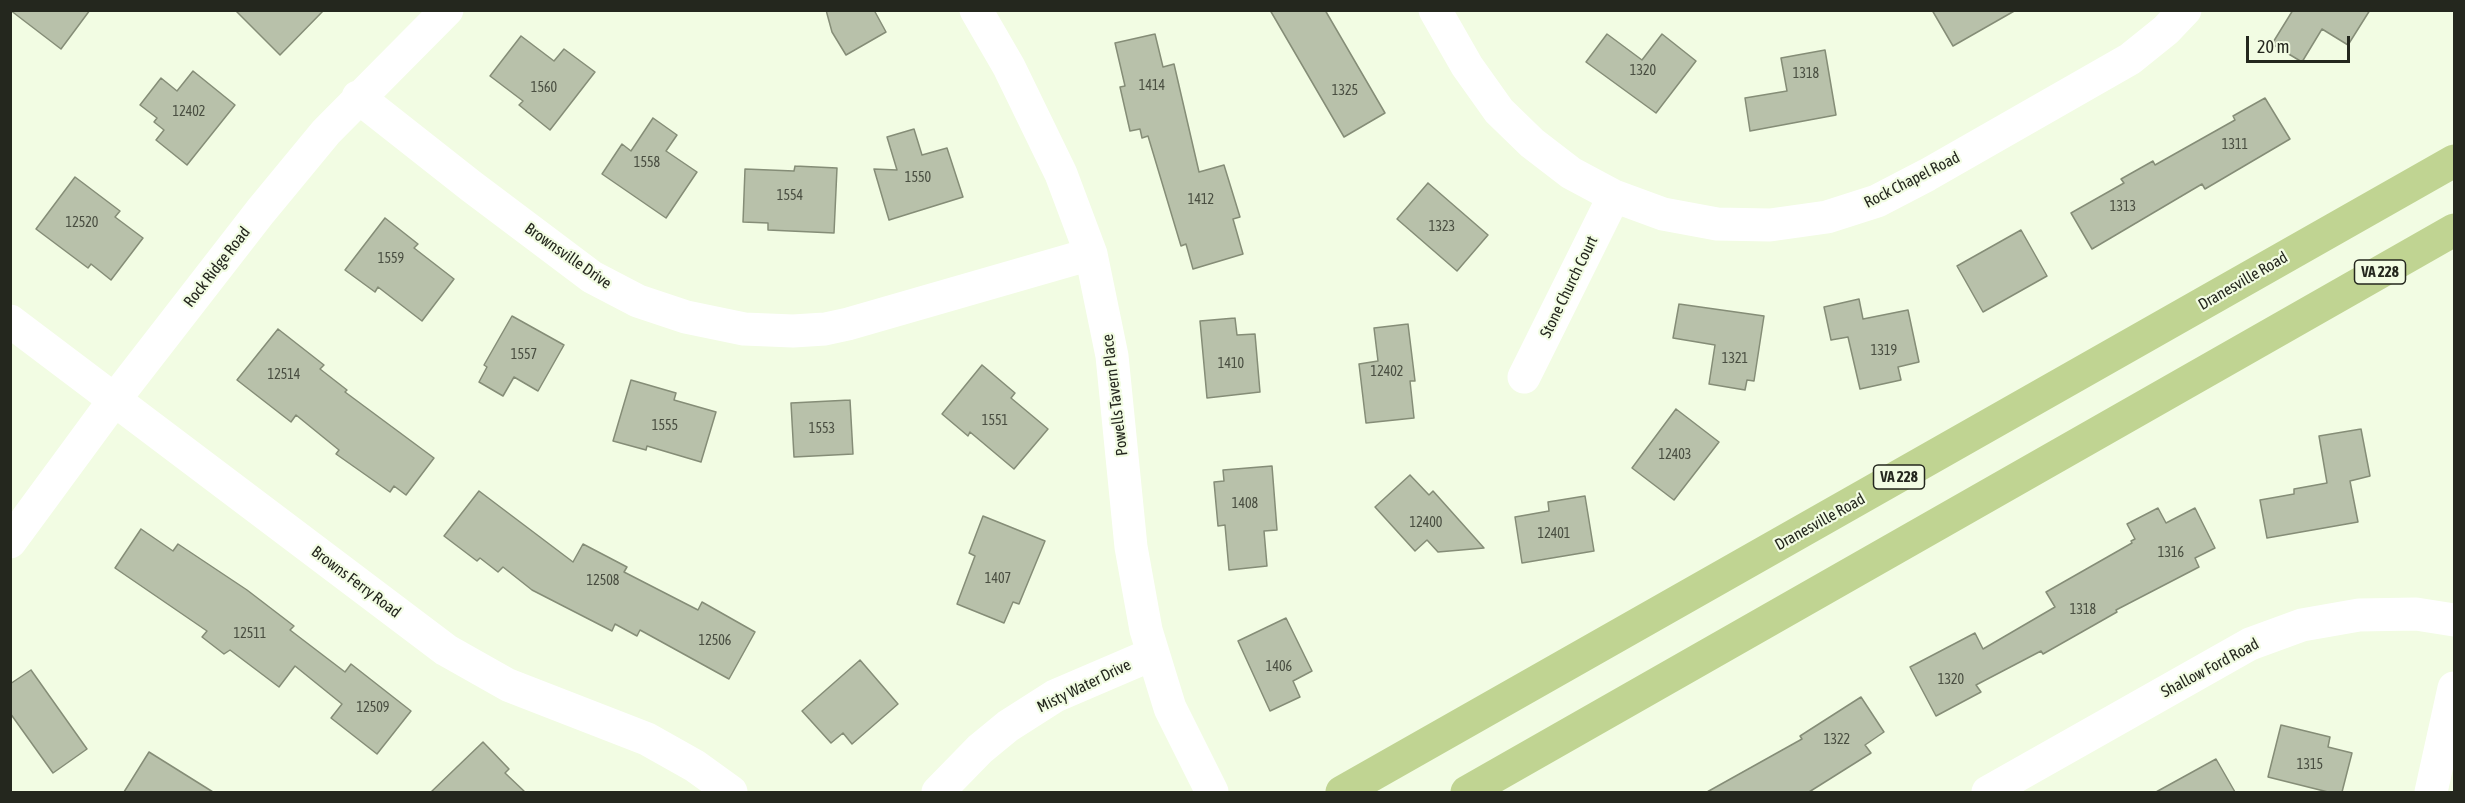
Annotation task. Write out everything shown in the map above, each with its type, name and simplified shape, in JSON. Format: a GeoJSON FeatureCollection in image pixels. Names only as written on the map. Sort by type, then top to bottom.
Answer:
{"type":"FeatureCollection","features":[{"type":"Feature","properties":{"kind":"main road","name":"Dranesville Road"},"geometry":{"type":"LineString","coordinates":[[1342,792],[2454,161]]}},
{"type":"Feature","properties":{"kind":"main road","name":"VA 228"},"geometry":{"type":"LineString","coordinates":[[1467,792],[2454,230]]}},
{"type":"Feature","properties":{"kind":"street","name":"Rock Ridge Road"},"geometry":{"type":"LineString","coordinates":[[10,542],[115,399],[260,212],[358,97],[447,10]]}},
{"type":"Feature","properties":{"kind":"street","name":"Rock Chapel Road"},"geometry":{"type":"LineString","coordinates":[[1435,10],[1467,66],[1499,111],[1532,143],[1571,173],[1614,196],[1663,214],[1717,224],[1770,225],[1827,217],[1877,201],[1927,175],[2130,58],[2166,30],[2185,10]]}},
{"type":"Feature","properties":{"kind":"street","name":"Powells Tavern Place"},"geometry":{"type":"LineString","coordinates":[[978,11],[1009,67],[1061,174],[1091,254],[1112,356],[1131,547],[1153,654],[1170,708],[1212,792]]}},
{"type":"Feature","properties":{"kind":"street","name":"Brownsville Drive"},"geometry":{"type":"LineString","coordinates":[[358,97],[592,277],[638,301],[686,317],[744,329],[793,332],[825,329],[1091,254]]}},
{"type":"Feature","properties":{"kind":"street","name":"Stone Church Court"},"geometry":{"type":"LineString","coordinates":[[1524,377],[1614,196]]}},
{"type":"Feature","properties":{"kind":"street","name":"Browns Ferry Road"},"geometry":{"type":"LineString","coordinates":[[10,321],[446,650],[508,685],[647,739],[695,766],[731,792]]}},
{"type":"Feature","properties":{"kind":"street","name":"Shallow Ford Road"},"geometry":{"type":"LineString","coordinates":[[1988,792],[2250,644],[2302,625],[2359,615],[2416,614],[2454,620]]}},
{"type":"Feature","properties":{"kind":"street","name":"Misty Water Drive"},"geometry":{"type":"LineString","coordinates":[[938,792],[980,749],[1008,726],[1055,696],[1153,654]]}},
{"type":"Feature","properties":{"kind":"street"},"geometry":{"type":"LineString","coordinates":[[2431,792],[2454,688]]}},
{"type":"Feature","properties":{"kind":"building"},"geometry":{"type":"Polygon","coordinates":[[[10,10],[90,10],[61,49],[10,10]]]}},
{"type":"Feature","properties":{"kind":"building"},"geometry":{"type":"Polygon","coordinates":[[[235,10],[324,10],[280,55],[235,10]]]}},
{"type":"Feature","properties":{"kind":"building"},"geometry":{"type":"Polygon","coordinates":[[[826,10],[874,10],[886,32],[846,55],[832,32],[826,10]]]}},
{"type":"Feature","properties":{"kind":"building"},"geometry":{"type":"Polygon","coordinates":[[[1270,10],[1325,10],[1385,113],[1344,137],[1270,10]]]}},
{"type":"Feature","properties":{"kind":"building"},"geometry":{"type":"Polygon","coordinates":[[[1932,10],[2016,10],[1953,46],[1932,10]]]}},
{"type":"Feature","properties":{"kind":"building"},"geometry":{"type":"Polygon","coordinates":[[[2293,10],[2370,10],[2348,45],[2322,29],[2302,62],[2272,44],[2293,10]]]}},
{"type":"Feature","properties":{"kind":"building"},"geometry":{"type":"Polygon","coordinates":[[[1155,34],[1163,67],[1174,64],[1199,172],[1224,165],[1240,217],[1233,219],[1243,254],[1193,269],[1186,244],[1181,246],[1148,136],[1142,138],[1140,129],[1130,131],[1120,87],[1125,86],[1115,43],[1155,34]]]}},
{"type":"Feature","properties":{"kind":"building"},"geometry":{"type":"Polygon","coordinates":[[[1607,34],[1642,60],[1662,34],[1696,61],[1656,113],[1586,62],[1607,34]]]}},
{"type":"Feature","properties":{"kind":"building"},"geometry":{"type":"Polygon","coordinates":[[[521,36],[554,61],[564,49],[595,72],[550,130],[519,105],[523,101],[490,76],[521,36]]]}},
{"type":"Feature","properties":{"kind":"building"},"geometry":{"type":"Polygon","coordinates":[[[1825,50],[1836,115],[1750,131],[1745,98],[1787,91],[1781,58],[1825,50]]]}},
{"type":"Feature","properties":{"kind":"building"},"geometry":{"type":"Polygon","coordinates":[[[193,71],[235,105],[187,165],[156,140],[164,130],[154,122],[157,118],[140,105],[161,78],[177,91],[193,71]]]}},
{"type":"Feature","properties":{"kind":"building"},"geometry":{"type":"Polygon","coordinates":[[[2265,98],[2290,139],[2205,189],[2202,184],[2092,249],[2071,213],[2124,183],[2121,179],[2153,161],[2155,165],[2235,120],[2233,116],[2265,98]]]}},
{"type":"Feature","properties":{"kind":"building"},"geometry":{"type":"Polygon","coordinates":[[[653,118],[677,135],[666,151],[697,172],[666,218],[602,174],[622,144],[631,151],[653,118]]]}},
{"type":"Feature","properties":{"kind":"building"},"geometry":{"type":"Polygon","coordinates":[[[914,129],[922,155],[947,148],[963,197],[889,220],[874,169],[897,170],[887,137],[914,129]]]}},
{"type":"Feature","properties":{"kind":"building"},"geometry":{"type":"Polygon","coordinates":[[[795,166],[837,168],[834,233],[768,230],[768,223],[743,222],[745,169],[794,171],[795,166]]]}},
{"type":"Feature","properties":{"kind":"building"},"geometry":{"type":"Polygon","coordinates":[[[75,177],[120,211],[115,217],[143,238],[111,280],[91,264],[88,268],[36,229],[75,177]]]}},
{"type":"Feature","properties":{"kind":"building"},"geometry":{"type":"Polygon","coordinates":[[[1428,183],[1488,235],[1457,271],[1397,219],[1428,183]]]}},
{"type":"Feature","properties":{"kind":"building"},"geometry":{"type":"Polygon","coordinates":[[[385,218],[418,244],[414,248],[454,279],[422,321],[378,287],[375,292],[345,270],[385,218]]]}},
{"type":"Feature","properties":{"kind":"building"},"geometry":{"type":"Polygon","coordinates":[[[2021,230],[2047,276],[1983,312],[1957,266],[2021,230]]]}},
{"type":"Feature","properties":{"kind":"building"},"geometry":{"type":"Polygon","coordinates":[[[1859,299],[1863,319],[1908,310],[1919,362],[1898,367],[1901,380],[1860,389],[1848,337],[1831,340],[1824,307],[1859,299]]]}},
{"type":"Feature","properties":{"kind":"building"},"geometry":{"type":"Polygon","coordinates":[[[1679,304],[1764,316],[1754,381],[1747,380],[1745,390],[1709,384],[1715,345],[1673,338],[1679,304]]]}},
{"type":"Feature","properties":{"kind":"building"},"geometry":{"type":"Polygon","coordinates":[[[512,316],[564,345],[538,391],[514,377],[503,396],[479,382],[487,367],[484,365],[512,316]]]}},
{"type":"Feature","properties":{"kind":"building"},"geometry":{"type":"Polygon","coordinates":[[[1235,318],[1237,335],[1255,334],[1260,392],[1207,398],[1200,321],[1235,318]]]}},
{"type":"Feature","properties":{"kind":"building"},"geometry":{"type":"Polygon","coordinates":[[[1408,324],[1415,381],[1410,381],[1414,418],[1366,423],[1359,364],[1378,361],[1374,328],[1408,324]]]}},
{"type":"Feature","properties":{"kind":"building"},"geometry":{"type":"Polygon","coordinates":[[[278,329],[324,365],[320,369],[347,390],[345,392],[434,458],[406,495],[394,486],[390,492],[336,454],[339,450],[296,415],[291,422],[237,380],[278,329]]]}},
{"type":"Feature","properties":{"kind":"building"},"geometry":{"type":"Polygon","coordinates":[[[982,365],[1015,393],[1011,398],[1048,429],[1014,469],[970,432],[968,436],[942,414],[982,365]]]}},
{"type":"Feature","properties":{"kind":"building"},"geometry":{"type":"Polygon","coordinates":[[[631,380],[676,393],[674,400],[716,412],[701,462],[647,446],[646,450],[613,441],[631,380]]]}},
{"type":"Feature","properties":{"kind":"building"},"geometry":{"type":"Polygon","coordinates":[[[850,400],[853,454],[794,457],[791,403],[850,400]]]}},
{"type":"Feature","properties":{"kind":"building"},"geometry":{"type":"Polygon","coordinates":[[[1676,409],[1719,442],[1674,500],[1632,468],[1676,409]]]}},
{"type":"Feature","properties":{"kind":"building"},"geometry":{"type":"Polygon","coordinates":[[[2361,429],[2370,476],[2350,481],[2358,522],[2267,538],[2260,500],[2294,494],[2294,489],[2327,483],[2319,436],[2361,429]]]}},
{"type":"Feature","properties":{"kind":"building"},"geometry":{"type":"Polygon","coordinates":[[[1272,466],[1277,530],[1264,531],[1267,566],[1229,570],[1225,525],[1218,526],[1214,482],[1224,481],[1223,470],[1272,466]]]}},
{"type":"Feature","properties":{"kind":"building"},"geometry":{"type":"Polygon","coordinates":[[[1410,475],[1429,495],[1433,491],[1484,548],[1438,552],[1427,540],[1415,551],[1375,507],[1410,475]]]}},
{"type":"Feature","properties":{"kind":"building"},"geometry":{"type":"Polygon","coordinates":[[[479,491],[573,562],[583,544],[627,567],[624,572],[698,610],[702,602],[755,632],[729,679],[640,630],[637,636],[615,624],[612,631],[532,590],[503,567],[498,572],[480,558],[477,561],[444,536],[479,491]]]}},
{"type":"Feature","properties":{"kind":"building"},"geometry":{"type":"Polygon","coordinates":[[[1585,496],[1594,551],[1522,563],[1515,517],[1549,511],[1548,502],[1585,496]]]}},
{"type":"Feature","properties":{"kind":"building"},"geometry":{"type":"Polygon","coordinates":[[[2158,508],[2166,523],[2195,508],[2215,548],[2195,558],[2199,567],[2116,610],[2117,612],[2043,654],[2041,651],[1976,685],[1981,692],[1936,716],[1910,667],[1975,633],[1983,649],[2055,607],[2046,592],[2132,543],[2131,541],[2135,539],[2127,524],[2158,508]]]}},
{"type":"Feature","properties":{"kind":"building"},"geometry":{"type":"Polygon","coordinates":[[[983,516],[1045,541],[1019,604],[1013,602],[1004,623],[957,604],[975,556],[969,553],[983,516]]]}},
{"type":"Feature","properties":{"kind":"building"},"geometry":{"type":"Polygon","coordinates":[[[141,529],[173,551],[178,544],[247,590],[294,626],[290,630],[345,672],[351,664],[411,711],[377,754],[331,718],[342,704],[295,666],[279,687],[230,650],[224,654],[202,637],[207,631],[115,568],[141,529]]]}},
{"type":"Feature","properties":{"kind":"building"},"geometry":{"type":"Polygon","coordinates":[[[1286,618],[1312,671],[1293,681],[1300,697],[1270,711],[1238,641],[1286,618]]]}},
{"type":"Feature","properties":{"kind":"building"},"geometry":{"type":"Polygon","coordinates":[[[860,660],[898,704],[852,744],[843,733],[831,743],[802,711],[860,660]]]}},
{"type":"Feature","properties":{"kind":"building"},"geometry":{"type":"Polygon","coordinates":[[[31,670],[87,749],[53,773],[10,713],[10,684],[31,670]]]}},
{"type":"Feature","properties":{"kind":"building"},"geometry":{"type":"Polygon","coordinates":[[[1861,697],[1884,732],[1865,745],[1871,753],[1809,792],[1707,792],[1802,739],[1800,736],[1861,697]]]}},
{"type":"Feature","properties":{"kind":"building"},"geometry":{"type":"Polygon","coordinates":[[[2281,725],[2330,737],[2328,747],[2352,753],[2342,792],[2328,792],[2268,777],[2281,725]]]}},
{"type":"Feature","properties":{"kind":"building"},"geometry":{"type":"Polygon","coordinates":[[[483,742],[509,769],[505,773],[525,792],[431,792],[483,742]]]}},
{"type":"Feature","properties":{"kind":"building"},"geometry":{"type":"Polygon","coordinates":[[[149,752],[213,792],[124,792],[149,752]]]}},
{"type":"Feature","properties":{"kind":"building"},"geometry":{"type":"Polygon","coordinates":[[[2216,759],[2235,792],[2156,792],[2216,759]]]}}]}
